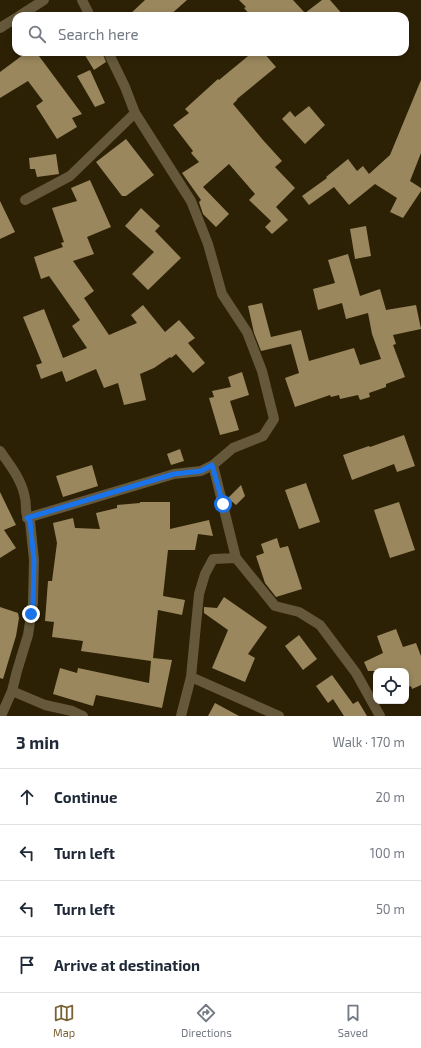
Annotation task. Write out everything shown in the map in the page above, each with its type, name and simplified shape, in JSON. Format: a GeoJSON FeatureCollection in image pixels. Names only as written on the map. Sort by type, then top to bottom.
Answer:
{"type":"FeatureCollection","features":[{"type":"Feature","properties":{"kind":"street"},"geometry":{"type":"LineString","coordinates":[[25,12],[44,0]]}},
{"type":"Feature","properties":{"kind":"street"},"geometry":{"type":"LineString","coordinates":[[82,0],[88,12]]}},
{"type":"Feature","properties":{"kind":"street"},"geometry":{"type":"LineString","coordinates":[[0,28],[12,20]]}},
{"type":"Feature","properties":{"kind":"street"},"geometry":{"type":"LineString","coordinates":[[27,518],[174,474],[201,471],[212,465],[233,448],[262,436],[274,419],[262,371],[247,332],[222,294],[208,244],[191,201],[135,113],[125,87],[110,56]]}},
{"type":"Feature","properties":{"kind":"street"},"geometry":{"type":"LineString","coordinates":[[25,200],[70,176],[135,113]]}},
{"type":"Feature","properties":{"kind":"street"},"geometry":{"type":"LineString","coordinates":[[0,451],[17,475],[25,497],[27,518],[30,521],[34,560],[33,603],[28,635],[12,692],[1,716]]}},
{"type":"Feature","properties":{"kind":"street"},"geometry":{"type":"LineString","coordinates":[[212,465],[236,558],[275,606],[299,612],[320,625],[356,673],[380,716]]}},
{"type":"Feature","properties":{"kind":"street"},"geometry":{"type":"LineString","coordinates":[[181,716],[191,677],[199,594],[205,574],[213,559],[236,558]]}},
{"type":"Feature","properties":{"kind":"street"},"geometry":{"type":"LineString","coordinates":[[191,677],[279,716]]}},
{"type":"Feature","properties":{"kind":"street"},"geometry":{"type":"LineString","coordinates":[[12,692],[45,706],[72,711],[83,716]]}},
{"type":"Feature","properties":{"kind":"building"},"geometry":{"type":"Polygon","coordinates":[[[145,0],[187,0],[174,12],[132,12],[145,0]]]}},
{"type":"Feature","properties":{"kind":"building"},"geometry":{"type":"Polygon","coordinates":[[[239,0],[293,0],[304,12],[248,12],[244,8],[246,7],[239,0]]]}},
{"type":"Feature","properties":{"kind":"building"},"geometry":{"type":"Polygon","coordinates":[[[322,0],[330,0],[340,12],[306,12],[322,0]]]}},
{"type":"Feature","properties":{"kind":"building"},"geometry":{"type":"Polygon","coordinates":[[[22,56],[39,56],[82,114],[72,118],[77,127],[57,139],[36,106],[43,101],[28,81],[0,98],[0,72],[22,56]]]}},
{"type":"Feature","properties":{"kind":"building"},"geometry":{"type":"Polygon","coordinates":[[[85,56],[104,56],[106,62],[94,70],[85,56]]]}},
{"type":"Feature","properties":{"kind":"building"},"geometry":{"type":"Polygon","coordinates":[[[248,56],[266,56],[276,67],[233,104],[282,161],[275,167],[295,188],[276,207],[288,220],[272,234],[265,227],[271,221],[249,200],[255,194],[229,164],[203,187],[229,214],[216,227],[203,214],[199,202],[201,200],[182,173],[199,162],[191,153],[193,151],[173,125],[189,113],[185,109],[218,79],[219,80],[248,56]]]}},
{"type":"Feature","properties":{"kind":"building"},"geometry":{"type":"Polygon","coordinates":[[[90,70],[105,103],[95,107],[77,76],[90,70]]]}},
{"type":"Feature","properties":{"kind":"building"},"geometry":{"type":"Polygon","coordinates":[[[421,80],[421,153],[410,181],[421,188],[421,191],[403,218],[390,212],[397,198],[375,184],[349,205],[334,187],[309,205],[302,196],[327,178],[326,177],[348,159],[357,171],[363,166],[369,174],[390,155],[421,80]]]}},
{"type":"Feature","properties":{"kind":"building"},"geometry":{"type":"Polygon","coordinates":[[[309,106],[325,125],[305,144],[282,119],[290,111],[295,117],[309,106]]]}},
{"type":"Feature","properties":{"kind":"building"},"geometry":{"type":"Polygon","coordinates":[[[126,139],[154,175],[126,196],[122,196],[96,162],[126,139]]]}},
{"type":"Feature","properties":{"kind":"building"},"geometry":{"type":"Polygon","coordinates":[[[56,154],[59,174],[37,177],[35,169],[30,169],[29,158],[56,154]]]}},
{"type":"Feature","properties":{"kind":"building"},"geometry":{"type":"Polygon","coordinates":[[[90,180],[111,227],[87,237],[94,254],[73,261],[94,291],[84,298],[109,335],[137,323],[131,315],[143,305],[165,332],[179,320],[195,338],[188,343],[205,363],[193,373],[176,354],[171,358],[170,357],[154,368],[140,374],[146,400],[124,405],[118,383],[104,388],[96,369],[66,382],[62,371],[41,379],[36,365],[42,363],[23,317],[44,309],[63,358],[87,348],[72,326],[80,320],[49,276],[41,279],[34,257],[63,247],[61,243],[64,242],[52,208],[77,201],[71,188],[90,180]]]}},
{"type":"Feature","properties":{"kind":"building"},"geometry":{"type":"Polygon","coordinates":[[[0,201],[15,232],[0,239],[0,201]]]}},
{"type":"Feature","properties":{"kind":"building"},"geometry":{"type":"Polygon","coordinates":[[[141,208],[160,226],[155,231],[181,258],[148,290],[132,274],[154,252],[125,226],[141,208]]]}},
{"type":"Feature","properties":{"kind":"building"},"geometry":{"type":"Polygon","coordinates":[[[366,226],[371,256],[355,259],[350,229],[366,226]]]}},
{"type":"Feature","properties":{"kind":"building"},"geometry":{"type":"Polygon","coordinates":[[[348,254],[360,296],[380,289],[386,310],[416,305],[421,329],[393,335],[396,344],[393,345],[405,377],[386,384],[386,387],[369,393],[370,397],[360,400],[358,395],[340,399],[339,395],[331,397],[330,395],[295,407],[285,378],[299,373],[291,344],[261,351],[254,333],[248,306],[262,303],[271,337],[301,330],[309,361],[354,348],[360,365],[381,359],[372,334],[368,313],[346,319],[342,303],[318,310],[313,289],[335,283],[328,260],[348,254]]]}},
{"type":"Feature","properties":{"kind":"building"},"geometry":{"type":"Polygon","coordinates":[[[242,372],[249,395],[230,401],[239,430],[220,435],[209,398],[214,397],[212,391],[231,387],[228,377],[242,372]]]}},
{"type":"Feature","properties":{"kind":"building"},"geometry":{"type":"Polygon","coordinates":[[[404,435],[415,466],[397,472],[394,464],[352,480],[343,455],[404,435]]]}},
{"type":"Feature","properties":{"kind":"building"},"geometry":{"type":"Polygon","coordinates":[[[180,449],[184,461],[171,465],[167,454],[180,449]]]}},
{"type":"Feature","properties":{"kind":"building"},"geometry":{"type":"Polygon","coordinates":[[[92,465],[98,486],[63,497],[56,476],[92,465]]]}},
{"type":"Feature","properties":{"kind":"building"},"geometry":{"type":"Polygon","coordinates":[[[306,483],[320,522],[299,529],[285,490],[306,483]]]}},
{"type":"Feature","properties":{"kind":"building"},"geometry":{"type":"Polygon","coordinates":[[[241,485],[245,496],[236,505],[228,498],[241,485]]]}},
{"type":"Feature","properties":{"kind":"building"},"geometry":{"type":"Polygon","coordinates":[[[0,492],[16,525],[4,530],[16,548],[0,558],[0,492]]]}},
{"type":"Feature","properties":{"kind":"building"},"geometry":{"type":"Polygon","coordinates":[[[140,502],[170,502],[170,529],[209,520],[213,536],[198,534],[195,550],[168,550],[163,596],[185,600],[182,615],[158,610],[153,658],[172,660],[162,708],[96,695],[93,706],[53,694],[60,668],[77,673],[78,668],[149,683],[151,661],[81,651],[83,641],[52,637],[54,622],[45,621],[48,581],[52,581],[57,543],[53,523],[73,518],[75,528],[100,529],[96,513],[117,508],[117,505],[140,502]]]}},
{"type":"Feature","properties":{"kind":"building"},"geometry":{"type":"Polygon","coordinates":[[[399,502],[415,550],[390,558],[374,510],[399,502]]]}},
{"type":"Feature","properties":{"kind":"building"},"geometry":{"type":"Polygon","coordinates":[[[277,538],[280,548],[288,546],[302,589],[276,597],[265,583],[256,556],[264,553],[261,544],[277,538]]]}},
{"type":"Feature","properties":{"kind":"building"},"geometry":{"type":"Polygon","coordinates":[[[224,597],[267,627],[248,654],[255,658],[245,682],[212,668],[228,630],[204,613],[204,607],[217,608],[224,597]]]}},
{"type":"Feature","properties":{"kind":"building"},"geometry":{"type":"Polygon","coordinates":[[[0,607],[18,613],[19,618],[16,636],[3,679],[0,678],[0,607]]]}},
{"type":"Feature","properties":{"kind":"building"},"geometry":{"type":"Polygon","coordinates":[[[396,629],[403,647],[416,643],[421,656],[421,685],[412,689],[411,686],[409,687],[409,668],[373,668],[373,671],[368,671],[364,662],[383,653],[377,636],[396,629]]]}},
{"type":"Feature","properties":{"kind":"building"},"geometry":{"type":"Polygon","coordinates":[[[299,635],[317,659],[303,670],[285,646],[299,635]]]}},
{"type":"Feature","properties":{"kind":"building"},"geometry":{"type":"Polygon","coordinates":[[[332,675],[353,704],[358,701],[367,716],[344,716],[333,699],[328,703],[316,686],[332,675]]]}},
{"type":"Feature","properties":{"kind":"building"},"geometry":{"type":"Polygon","coordinates":[[[215,703],[239,716],[208,716],[215,703]]]}},
{"type":"Feature","properties":{"kind":"route"},"geometry":{"type":"LineString","coordinates":[[31,614],[33,603],[34,560],[30,521],[27,518],[174,474],[201,471],[212,465],[223,504]]}}]}
